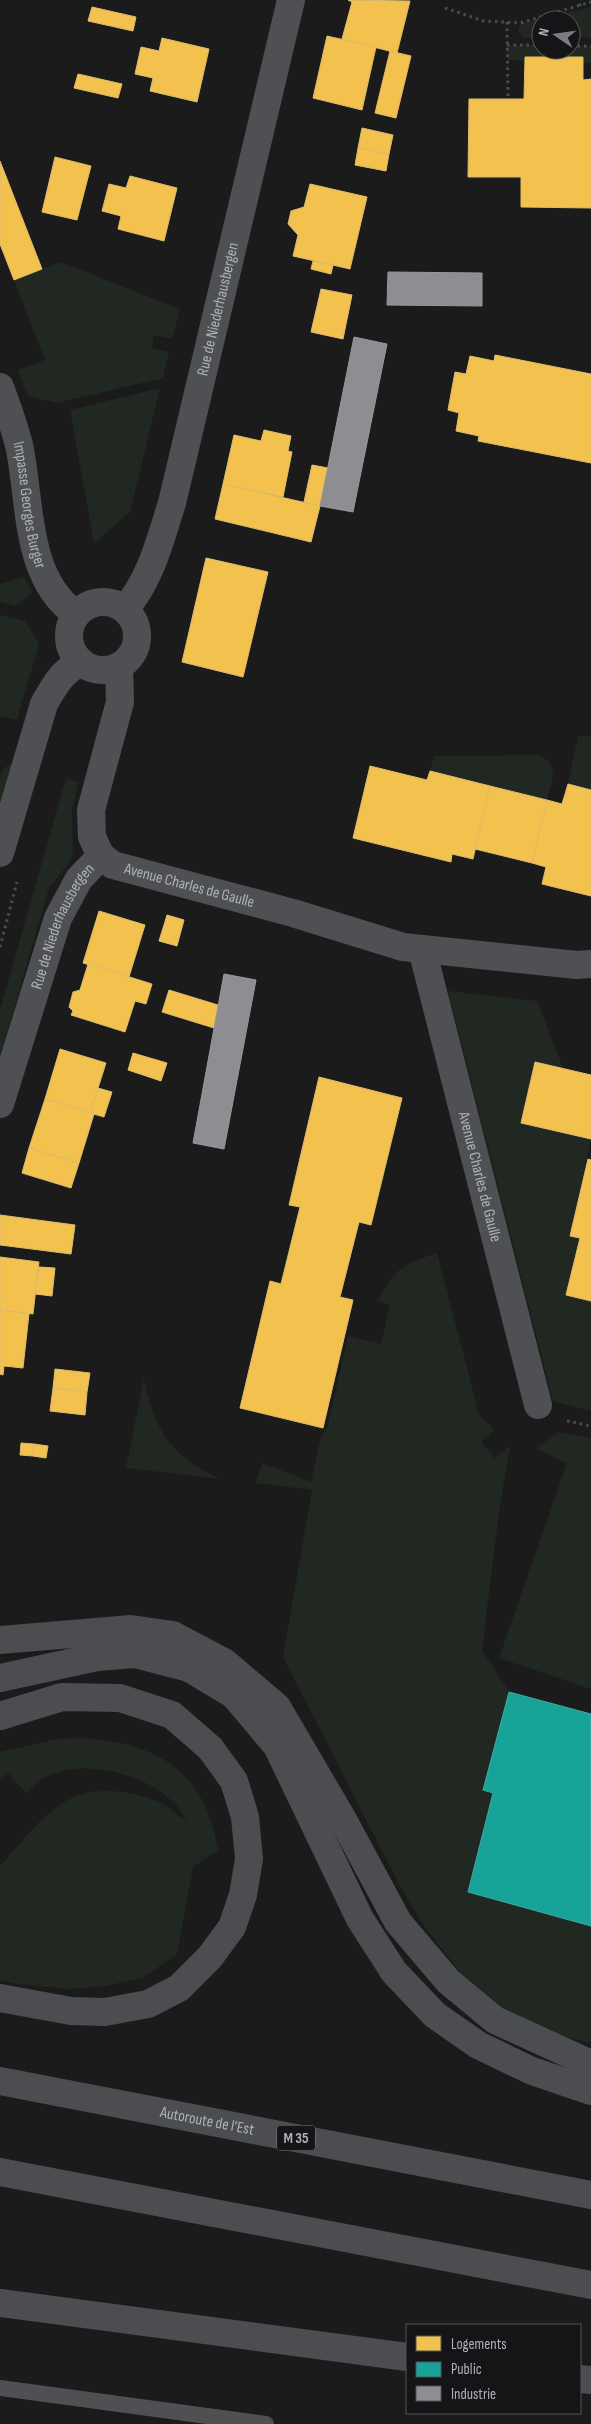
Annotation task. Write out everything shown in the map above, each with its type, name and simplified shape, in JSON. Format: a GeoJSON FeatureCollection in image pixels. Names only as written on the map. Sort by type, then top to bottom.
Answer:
{"type":"FeatureCollection","features":[{"type":"Feature","properties":{"kind":"highway"},"geometry":{"type":"LineString","coordinates":[[0,1640],[131,1629],[173,1635],[224,1662],[277,1707],[342,1818],[398,1922],[448,1981],[495,2020],[591,2064]]}},
{"type":"Feature","properties":{"kind":"highway"},"geometry":{"type":"LineString","coordinates":[[0,1678],[97,1657],[135,1654],[188,1668],[234,1695],[278,1746],[360,1919],[394,1972],[435,2015],[478,2045],[532,2071],[591,2091]]}},
{"type":"Feature","properties":{"kind":"highway"},"geometry":{"type":"LineString","coordinates":[[0,1716],[62,1697],[120,1698],[172,1715],[210,1748],[234,1781],[246,1817],[249,1859],[243,1895],[232,1927],[210,1957],[179,1988],[148,2004],[105,2012],[71,2011],[0,1998]]}},
{"type":"Feature","properties":{"kind":"highway","name":"Autoroute de l’Est"},"geometry":{"type":"LineString","coordinates":[[0,2081],[591,2196]]}},
{"type":"Feature","properties":{"kind":"highway"},"geometry":{"type":"LineString","coordinates":[[0,2172],[591,2285]]}},
{"type":"Feature","properties":{"kind":"highway"},"geometry":{"type":"LineString","coordinates":[[0,2303],[406,2357]]}},
{"type":"Feature","properties":{"kind":"street","name":"Rue de Niederhausbergen"},"geometry":{"type":"LineString","coordinates":[[125,609],[136,597],[147,576],[172,503],[291,0]]}},
{"type":"Feature","properties":{"kind":"street","name":"Impasse Georges Burger"},"geometry":{"type":"LineString","coordinates":[[0,387],[19,445],[35,548],[51,589],[67,608],[76,614]]}},
{"type":"Feature","properties":{"kind":"street"},"geometry":{"type":"LineString","coordinates":[[100,601],[113,602],[125,609],[133,619],[137,632],[136,645],[130,657],[119,666],[107,670],[93,669],[81,662],[72,652],[69,639],[70,626],[76,614],[87,605],[100,601]]}},
{"type":"Feature","properties":{"kind":"street"},"geometry":{"type":"LineString","coordinates":[[0,853],[44,704],[54,686],[69,668],[81,662]]}},
{"type":"Feature","properties":{"kind":"street","name":"Rue de Niederhausbergen"},"geometry":{"type":"LineString","coordinates":[[0,1104],[58,918],[79,879],[102,856],[92,837],[90,810],[120,702],[119,666]]}},
{"type":"Feature","properties":{"kind":"street","name":"Avenue Charles de Gaulle"},"geometry":{"type":"LineString","coordinates":[[102,856],[113,865],[293,913],[403,947],[577,965],[591,964]]}},
{"type":"Feature","properties":{"kind":"street","name":"Avenue Charles de Gaulle"},"geometry":{"type":"LineString","coordinates":[[422,949],[538,1405]]}},
{"type":"Feature","properties":{"kind":"lane"},"geometry":{"type":"LineString","coordinates":[[0,2388],[266,2424]]}},
{"type":"Feature","properties":{"kind":"path"},"geometry":{"type":"LineString","coordinates":[[580,0],[580,6]]}},
{"type":"Feature","properties":{"kind":"path"},"geometry":{"type":"LineString","coordinates":[[444,8],[484,21],[520,23],[591,2]]}},
{"type":"Feature","properties":{"kind":"path"},"geometry":{"type":"LineString","coordinates":[[507,22],[508,99]]}},
{"type":"Feature","properties":{"kind":"path"},"geometry":{"type":"LineString","coordinates":[[507,45],[531,45]]}},
{"type":"Feature","properties":{"kind":"shaded area"},"geometry":{"type":"Polygon","coordinates":[[[591,6],[591,37],[581,37],[581,10],[591,6]]]}},
{"type":"Feature","properties":{"kind":"shaded area"},"geometry":{"type":"Polygon","coordinates":[[[531,21],[531,38],[524,38],[518,31],[520,23],[531,21]]]}},
{"type":"Feature","properties":{"kind":"shaded area"},"geometry":{"type":"Polygon","coordinates":[[[507,45],[531,45],[531,60],[581,60],[581,46],[591,46],[591,63],[508,60],[507,45]]]}},
{"type":"Feature","properties":{"kind":"shaded area"},"geometry":{"type":"Polygon","coordinates":[[[60,262],[180,309],[172,339],[154,335],[152,348],[169,352],[163,378],[57,403],[28,396],[18,370],[45,360],[14,280],[60,262]]]}},
{"type":"Feature","properties":{"kind":"shaded area"},"geometry":{"type":"Polygon","coordinates":[[[160,388],[130,512],[94,543],[70,410],[160,388]]]}},
{"type":"Feature","properties":{"kind":"shaded area"},"geometry":{"type":"Polygon","coordinates":[[[24,577],[32,593],[15,606],[0,602],[0,584],[24,577]]]}},
{"type":"Feature","properties":{"kind":"shaded area"},"geometry":{"type":"Polygon","coordinates":[[[0,615],[25,621],[39,644],[17,720],[0,716],[0,615]]]}},
{"type":"Feature","properties":{"kind":"shaded area"},"geometry":{"type":"Polygon","coordinates":[[[578,736],[591,736],[591,790],[568,784],[578,736]]]}},
{"type":"Feature","properties":{"kind":"shaded area"},"geometry":{"type":"Polygon","coordinates":[[[539,755],[550,764],[553,774],[547,800],[430,771],[434,756],[539,755]]]}},
{"type":"Feature","properties":{"kind":"shaded area"},"geometry":{"type":"Polygon","coordinates":[[[14,762],[0,811],[0,778],[3,769],[14,762]]]}},
{"type":"Feature","properties":{"kind":"shaded area"},"geometry":{"type":"Polygon","coordinates":[[[66,778],[78,782],[72,811],[73,852],[68,864],[49,888],[0,1057],[0,1010],[66,778]]]}},
{"type":"Feature","properties":{"kind":"shaded area"},"geometry":{"type":"Polygon","coordinates":[[[448,991],[537,1001],[591,1139],[570,1236],[580,1238],[567,1295],[591,1301],[591,1411],[553,1401],[448,991]]]}},
{"type":"Feature","properties":{"kind":"shaded area"},"geometry":{"type":"Polygon","coordinates":[[[437,1253],[479,1414],[494,1430],[481,1442],[495,1458],[510,1446],[499,1512],[482,1650],[509,1692],[591,1714],[591,2043],[556,2034],[503,2008],[459,1971],[427,1930],[401,1888],[283,1657],[312,1490],[256,1483],[262,1463],[311,1482],[320,1440],[327,1429],[348,1336],[381,1344],[390,1305],[378,1301],[389,1281],[408,1264],[437,1253]]]}},
{"type":"Feature","properties":{"kind":"shaded area"},"geometry":{"type":"Polygon","coordinates":[[[144,1378],[153,1413],[168,1440],[190,1462],[221,1479],[126,1468],[144,1378]]]}},
{"type":"Feature","properties":{"kind":"shaded area"},"geometry":{"type":"Polygon","coordinates":[[[558,1432],[591,1438],[591,1689],[499,1658],[567,1463],[536,1449],[558,1432]]]}},
{"type":"Feature","properties":{"kind":"shaded area"},"geometry":{"type":"Polygon","coordinates":[[[80,1738],[132,1746],[154,1754],[173,1766],[189,1780],[202,1799],[211,1822],[218,1850],[193,1867],[177,1954],[144,1977],[106,1986],[69,1989],[17,1984],[0,1980],[0,1866],[31,1831],[57,1807],[77,1796],[88,1793],[100,1791],[124,1792],[159,1802],[187,1821],[175,1804],[161,1792],[130,1777],[113,1772],[96,1769],[62,1771],[44,1777],[26,1793],[8,1773],[0,1780],[0,1752],[58,1739],[80,1738]]]}},
{"type":"Feature","properties":{"kind":"building: Logements"},"geometry":{"type":"Polygon","coordinates":[[[348,0],[410,1],[397,53],[342,39],[352,2],[348,0]]]}},
{"type":"Feature","properties":{"kind":"building: Logements"},"geometry":{"type":"Polygon","coordinates":[[[92,7],[136,17],[133,31],[88,21],[92,7]]]}},
{"type":"Feature","properties":{"kind":"building: Logements"},"geometry":{"type":"Polygon","coordinates":[[[327,36],[376,47],[362,110],[313,98],[327,36]]]}},
{"type":"Feature","properties":{"kind":"building: Logements"},"geometry":{"type":"Polygon","coordinates":[[[162,38],[209,49],[197,102],[150,91],[153,78],[135,74],[141,47],[159,51],[162,38]]]}},
{"type":"Feature","properties":{"kind":"building: Logements"},"geometry":{"type":"Polygon","coordinates":[[[390,51],[411,56],[396,118],[375,113],[390,51]]]}},
{"type":"Feature","properties":{"kind":"building: Logements"},"geometry":{"type":"Polygon","coordinates":[[[525,57],[531,57],[531,60],[581,60],[581,57],[583,57],[583,80],[591,79],[591,208],[521,207],[521,177],[468,177],[469,99],[524,99],[525,57]]]}},
{"type":"Feature","properties":{"kind":"building: Logements"},"geometry":{"type":"Polygon","coordinates":[[[78,74],[122,84],[118,98],[74,88],[78,74]]]}},
{"type":"Feature","properties":{"kind":"building: Logements"},"geometry":{"type":"Polygon","coordinates":[[[362,128],[393,135],[389,154],[358,148],[362,128]]]}},
{"type":"Feature","properties":{"kind":"building: Logements"},"geometry":{"type":"Polygon","coordinates":[[[358,148],[389,154],[386,171],[355,165],[358,148]]]}},
{"type":"Feature","properties":{"kind":"building: Logements"},"geometry":{"type":"Polygon","coordinates":[[[55,157],[91,166],[77,220],[42,212],[55,157]]]}},
{"type":"Feature","properties":{"kind":"building: Logements"},"geometry":{"type":"Polygon","coordinates":[[[0,161],[42,269],[14,280],[0,244],[0,161]]]}},
{"type":"Feature","properties":{"kind":"building: Logements"},"geometry":{"type":"Polygon","coordinates":[[[130,176],[177,188],[164,241],[118,229],[121,216],[102,211],[109,184],[126,188],[130,176]]]}},
{"type":"Feature","properties":{"kind":"building: Logements"},"geometry":{"type":"Polygon","coordinates":[[[310,184],[367,197],[350,269],[293,256],[298,235],[288,224],[291,211],[304,207],[310,184]]]}},
{"type":"Feature","properties":{"kind":"building: Logements"},"geometry":{"type":"Polygon","coordinates":[[[313,261],[333,265],[331,274],[311,269],[313,261]]]}},
{"type":"Feature","properties":{"kind":"building: Logements"},"geometry":{"type":"Polygon","coordinates":[[[321,289],[352,295],[343,339],[311,332],[321,289]]]}},
{"type":"Feature","properties":{"kind":"building: Logements"},"geometry":{"type":"Polygon","coordinates":[[[495,355],[591,374],[591,463],[478,441],[479,436],[456,431],[459,413],[448,410],[455,372],[466,374],[470,356],[494,361],[495,355]]]}},
{"type":"Feature","properties":{"kind":"building: Logements"},"geometry":{"type":"Polygon","coordinates":[[[264,430],[291,436],[288,451],[292,452],[283,497],[223,484],[234,435],[261,441],[264,430]]]}},
{"type":"Feature","properties":{"kind":"building: Logements"},"geometry":{"type":"Polygon","coordinates":[[[312,465],[328,468],[320,506],[304,502],[312,465]]]}},
{"type":"Feature","properties":{"kind":"building: Logements"},"geometry":{"type":"Polygon","coordinates":[[[223,484],[320,506],[311,542],[215,519],[223,484]]]}},
{"type":"Feature","properties":{"kind":"building: Logements"},"geometry":{"type":"Polygon","coordinates":[[[206,558],[268,572],[243,677],[182,662],[206,558]]]}},
{"type":"Feature","properties":{"kind":"building: Logements"},"geometry":{"type":"Polygon","coordinates":[[[370,766],[427,780],[430,771],[490,786],[473,859],[452,854],[451,862],[353,838],[370,766]]]}},
{"type":"Feature","properties":{"kind":"building: Logements"},"geometry":{"type":"Polygon","coordinates":[[[568,784],[591,790],[591,896],[542,884],[546,867],[532,863],[547,800],[562,804],[568,784]]]}},
{"type":"Feature","properties":{"kind":"building: Logements"},"geometry":{"type":"Polygon","coordinates":[[[490,786],[547,800],[532,863],[475,849],[490,786]]]}},
{"type":"Feature","properties":{"kind":"building: Logements"},"geometry":{"type":"Polygon","coordinates":[[[99,911],[145,925],[129,977],[83,963],[99,911]]]}},
{"type":"Feature","properties":{"kind":"building: Logements"},"geometry":{"type":"Polygon","coordinates":[[[167,915],[184,920],[177,946],[159,941],[167,915]]]}},
{"type":"Feature","properties":{"kind":"building: Logements"},"geometry":{"type":"Polygon","coordinates":[[[88,964],[152,984],[146,1004],[135,1001],[125,1032],[71,1015],[73,1011],[69,1007],[73,992],[80,990],[88,964]]]}},
{"type":"Feature","properties":{"kind":"building: Logements"},"geometry":{"type":"Polygon","coordinates":[[[169,990],[218,1005],[214,1028],[162,1012],[169,990]]]}},
{"type":"Feature","properties":{"kind":"building: Logements"},"geometry":{"type":"Polygon","coordinates":[[[60,1049],[106,1063],[90,1113],[45,1099],[60,1049]]]}},
{"type":"Feature","properties":{"kind":"building: Logements"},"geometry":{"type":"Polygon","coordinates":[[[133,1053],[167,1063],[161,1081],[128,1070],[133,1053]]]}},
{"type":"Feature","properties":{"kind":"building: Logements"},"geometry":{"type":"Polygon","coordinates":[[[535,1062],[591,1075],[591,1139],[521,1123],[535,1062]]]}},
{"type":"Feature","properties":{"kind":"building: Logements"},"geometry":{"type":"Polygon","coordinates":[[[319,1077],[402,1098],[371,1225],[359,1222],[340,1297],[353,1300],[323,1428],[240,1408],[270,1281],[281,1284],[300,1207],[289,1205],[319,1077]]]}},
{"type":"Feature","properties":{"kind":"building: Logements"},"geometry":{"type":"Polygon","coordinates":[[[98,1088],[112,1092],[104,1117],[90,1113],[98,1088]]]}},
{"type":"Feature","properties":{"kind":"building: Logements"},"geometry":{"type":"Polygon","coordinates":[[[45,1099],[94,1114],[79,1163],[29,1148],[45,1099]]]}},
{"type":"Feature","properties":{"kind":"building: Logements"},"geometry":{"type":"Polygon","coordinates":[[[29,1148],[79,1163],[71,1188],[22,1173],[29,1148]]]}},
{"type":"Feature","properties":{"kind":"building: Logements"},"geometry":{"type":"Polygon","coordinates":[[[588,1159],[591,1160],[591,1301],[566,1295],[580,1238],[570,1236],[588,1159]]]}},
{"type":"Feature","properties":{"kind":"building: Logements"},"geometry":{"type":"Polygon","coordinates":[[[0,1215],[75,1225],[71,1254],[0,1245],[0,1215]]]}},
{"type":"Feature","properties":{"kind":"building: Logements"},"geometry":{"type":"Polygon","coordinates":[[[0,1257],[39,1262],[33,1314],[0,1310],[0,1257]]]}},
{"type":"Feature","properties":{"kind":"building: Logements"},"geometry":{"type":"Polygon","coordinates":[[[39,1267],[55,1268],[52,1296],[35,1294],[39,1267]]]}},
{"type":"Feature","properties":{"kind":"building: Logements"},"geometry":{"type":"Polygon","coordinates":[[[0,1310],[29,1314],[23,1368],[4,1366],[3,1375],[0,1374],[0,1310]]]}},
{"type":"Feature","properties":{"kind":"building: Logements"},"geometry":{"type":"Polygon","coordinates":[[[55,1369],[90,1373],[87,1392],[53,1388],[55,1369]]]}},
{"type":"Feature","properties":{"kind":"building: Logements"},"geometry":{"type":"Polygon","coordinates":[[[53,1388],[87,1392],[85,1415],[50,1411],[53,1388]]]}},
{"type":"Feature","properties":{"kind":"building: Logements"},"geometry":{"type":"Polygon","coordinates":[[[21,1443],[34,1444],[33,1456],[20,1455],[21,1443]]]}},
{"type":"Feature","properties":{"kind":"building: Logements"},"geometry":{"type":"Polygon","coordinates":[[[34,1444],[48,1446],[46,1458],[33,1456],[34,1444]]]}},
{"type":"Feature","properties":{"kind":"building: Public"},"geometry":{"type":"Polygon","coordinates":[[[509,1692],[591,1714],[591,1926],[468,1892],[493,1793],[483,1790],[509,1692]]]}},
{"type":"Feature","properties":{"kind":"building: Industrie"},"geometry":{"type":"Polygon","coordinates":[[[388,272],[482,273],[482,306],[387,305],[388,272]]]}},
{"type":"Feature","properties":{"kind":"building: Industrie"},"geometry":{"type":"Polygon","coordinates":[[[354,337],[387,344],[353,512],[320,506],[354,337]]]}},
{"type":"Feature","properties":{"kind":"building: Industrie"},"geometry":{"type":"Polygon","coordinates":[[[224,974],[256,980],[224,1149],[193,1143],[224,974]]]}}]}
